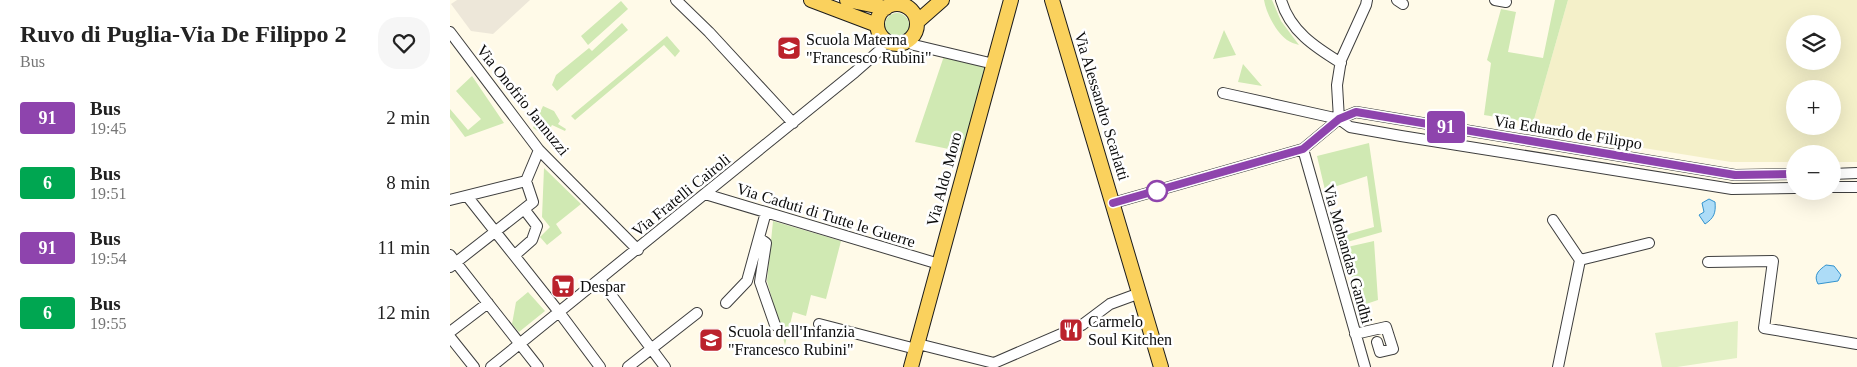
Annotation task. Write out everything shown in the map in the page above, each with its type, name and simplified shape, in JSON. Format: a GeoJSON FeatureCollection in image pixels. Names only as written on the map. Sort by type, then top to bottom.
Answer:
{"type":"FeatureCollection","features":[{"type":"Feature","properties":{"kind":"main road"},"geometry":{"type":"LineString","coordinates":[[811,0],[877,25]]}},
{"type":"Feature","properties":{"kind":"main road"},"geometry":{"type":"LineString","coordinates":[[847,0],[886,8]]}},
{"type":"Feature","properties":{"kind":"main road"},"geometry":{"type":"LineString","coordinates":[[917,22],[942,0]]}},
{"type":"Feature","properties":{"kind":"main road","name":"Via Aldo Moro"},"geometry":{"type":"LineString","coordinates":[[911,367],[1011,0]]}},
{"type":"Feature","properties":{"kind":"main road","name":"Via Alessandro Scarlatti"},"geometry":{"type":"LineString","coordinates":[[1052,0],[1162,367]]}},
{"type":"Feature","properties":{"kind":"main road"},"geometry":{"type":"LineString","coordinates":[[897,4],[914,4],[913,11],[917,22],[916,33],[908,42],[897,45],[886,42],[881,37],[877,25],[880,15],[886,8],[897,4]]}},
{"type":"Feature","properties":{"kind":"street"},"geometry":{"type":"LineString","coordinates":[[676,0],[709,32],[793,122]]}},
{"type":"Feature","properties":{"kind":"street"},"geometry":{"type":"LineString","coordinates":[[1281,0],[1289,21],[1299,32],[1341,63]]}},
{"type":"Feature","properties":{"kind":"street"},"geometry":{"type":"LineString","coordinates":[[1223,93],[1339,119],[1337,85],[1341,63],[1367,0]]}},
{"type":"Feature","properties":{"kind":"street","name":"Via Onofrio Jannuzzi"},"geometry":{"type":"LineString","coordinates":[[450,32],[539,150],[638,250]]}},
{"type":"Feature","properties":{"kind":"street","name":"Via Fratelli Cairoli"},"geometry":{"type":"LineString","coordinates":[[491,367],[638,250],[855,72],[879,51],[886,42]]}},
{"type":"Feature","properties":{"kind":"street"},"geometry":{"type":"LineString","coordinates":[[908,42],[994,64]]}},
{"type":"Feature","properties":{"kind":"street","name":"Via Eduardo de Filippo"},"geometry":{"type":"LineString","coordinates":[[1113,203],[1303,149],[1339,119],[1356,112],[1735,175],[1786,174]]}},
{"type":"Feature","properties":{"kind":"street","name":"Via Eduardo de Filippo"},"geometry":{"type":"LineString","coordinates":[[1339,119],[1350,126],[1401,136],[1732,189],[1786,188]]}},
{"type":"Feature","properties":{"kind":"street","name":"Via Mohandas Gandhi"},"geometry":{"type":"LineString","coordinates":[[1303,149],[1365,367]]}},
{"type":"Feature","properties":{"kind":"street"},"geometry":{"type":"LineString","coordinates":[[538,367],[452,261],[495,232],[533,202],[526,182],[539,150]]}},
{"type":"Feature","properties":{"kind":"street"},"geometry":{"type":"LineString","coordinates":[[1841,174],[1857,173]]}},
{"type":"Feature","properties":{"kind":"street"},"geometry":{"type":"LineString","coordinates":[[450,200],[526,182]]}},
{"type":"Feature","properties":{"kind":"street"},"geometry":{"type":"LineString","coordinates":[[1841,187],[1857,188]]}},
{"type":"Feature","properties":{"kind":"street","name":"Via Caduti di Tutte le Guerre"},"geometry":{"type":"LineString","coordinates":[[705,194],[939,264]]}},
{"type":"Feature","properties":{"kind":"street"},"geometry":{"type":"LineString","coordinates":[[467,196],[600,367]]}},
{"type":"Feature","properties":{"kind":"street"},"geometry":{"type":"LineString","coordinates":[[514,255],[532,240],[536,226],[524,209]]}},
{"type":"Feature","properties":{"kind":"street"},"geometry":{"type":"LineString","coordinates":[[726,303],[747,281],[766,212]]}},
{"type":"Feature","properties":{"kind":"street"},"geometry":{"type":"LineString","coordinates":[[1553,220],[1580,260],[1558,367]]}},
{"type":"Feature","properties":{"kind":"street"},"geometry":{"type":"LineString","coordinates":[[759,238],[766,243],[760,282],[775,325]]}},
{"type":"Feature","properties":{"kind":"street"},"geometry":{"type":"LineString","coordinates":[[1580,260],[1650,244]]}},
{"type":"Feature","properties":{"kind":"street"},"geometry":{"type":"LineString","coordinates":[[1708,262],[1773,261],[1764,328],[1857,344]]}},
{"type":"Feature","properties":{"kind":"street"},"geometry":{"type":"LineString","coordinates":[[600,280],[665,367]]}},
{"type":"Feature","properties":{"kind":"street"},"geometry":{"type":"LineString","coordinates":[[819,324],[1001,364],[1082,325],[1110,304],[1140,293]]}},
{"type":"Feature","properties":{"kind":"street"},"geometry":{"type":"LineString","coordinates":[[450,332],[488,303]]}},
{"type":"Feature","properties":{"kind":"street"},"geometry":{"type":"LineString","coordinates":[[628,367],[697,313]]}},
{"type":"Feature","properties":{"kind":"street"},"geometry":{"type":"LineString","coordinates":[[1355,334],[1386,327],[1393,349],[1380,352],[1377,342]]}},
{"type":"Feature","properties":{"kind":"street"},"geometry":{"type":"LineString","coordinates":[[450,337],[474,367]]}},
{"type":"Feature","properties":{"kind":"shaded area"},"geometry":{"type":"Polygon","coordinates":[[[457,0],[530,0],[493,34],[471,31],[451,4],[457,0]]]}},
{"type":"Feature","properties":{"kind":"shaded area"},"geometry":{"type":"Polygon","coordinates":[[[1568,0],[1857,0],[1857,162],[1841,162],[1841,145],[1786,145],[1786,162],[1731,162],[1531,130],[1568,0]]]}},
{"type":"Feature","properties":{"kind":"green space"},"geometry":{"type":"Polygon","coordinates":[[[1264,0],[1272,0],[1281,21],[1299,45],[1287,40],[1275,27],[1264,0]]]}},
{"type":"Feature","properties":{"kind":"green space"},"geometry":{"type":"Polygon","coordinates":[[[1555,0],[1568,0],[1533,123],[1484,115],[1491,63],[1487,60],[1501,9],[1516,12],[1508,52],[1543,58],[1555,0]]]}},
{"type":"Feature","properties":{"kind":"green space"},"geometry":{"type":"Polygon","coordinates":[[[621,1],[628,9],[588,45],[581,36],[621,1]]]}},
{"type":"Feature","properties":{"kind":"green space"},"geometry":{"type":"Polygon","coordinates":[[[897,13],[902,14],[908,20],[908,30],[902,36],[897,37],[892,36],[886,30],[885,25],[886,20],[892,14],[897,13]]]}},
{"type":"Feature","properties":{"kind":"green space"},"geometry":{"type":"Polygon","coordinates":[[[622,23],[628,30],[557,91],[552,85],[556,75],[589,48],[592,51],[622,23]]]}},
{"type":"Feature","properties":{"kind":"green space"},"geometry":{"type":"Polygon","coordinates":[[[1224,30],[1236,55],[1213,59],[1224,30]]]}},
{"type":"Feature","properties":{"kind":"green space"},"geometry":{"type":"Polygon","coordinates":[[[667,36],[680,51],[675,57],[664,45],[575,120],[571,116],[667,36]]]}},
{"type":"Feature","properties":{"kind":"green space"},"geometry":{"type":"Polygon","coordinates":[[[944,56],[986,65],[963,152],[915,142],[944,56]]]}},
{"type":"Feature","properties":{"kind":"green space"},"geometry":{"type":"Polygon","coordinates":[[[1243,64],[1262,86],[1238,82],[1243,64]]]}},
{"type":"Feature","properties":{"kind":"green space"},"geometry":{"type":"Polygon","coordinates":[[[472,76],[504,123],[465,137],[450,117],[450,109],[468,130],[481,119],[456,91],[472,76]]]}},
{"type":"Feature","properties":{"kind":"green space"},"geometry":{"type":"Polygon","coordinates":[[[543,106],[554,111],[560,121],[558,124],[566,129],[565,131],[552,125],[546,136],[533,128],[543,106]]]}},
{"type":"Feature","properties":{"kind":"green space"},"geometry":{"type":"Polygon","coordinates":[[[1369,143],[1382,232],[1340,244],[1338,237],[1374,227],[1367,176],[1325,190],[1317,156],[1369,143]]]}},
{"type":"Feature","properties":{"kind":"green space"},"geometry":{"type":"Polygon","coordinates":[[[544,168],[581,204],[556,224],[562,233],[547,245],[540,237],[550,227],[542,217],[544,168]]]}},
{"type":"Feature","properties":{"kind":"green space"},"geometry":{"type":"Polygon","coordinates":[[[773,221],[841,241],[826,299],[811,295],[806,316],[793,312],[785,345],[767,281],[773,221]]]}},
{"type":"Feature","properties":{"kind":"green space"},"geometry":{"type":"Polygon","coordinates":[[[1374,241],[1378,300],[1360,306],[1343,248],[1374,241]]]}},
{"type":"Feature","properties":{"kind":"green space"},"geometry":{"type":"Polygon","coordinates":[[[528,292],[545,311],[519,332],[512,324],[516,302],[528,292]]]}},
{"type":"Feature","properties":{"kind":"green space"},"geometry":{"type":"Polygon","coordinates":[[[1738,321],[1737,358],[1677,367],[1662,367],[1655,333],[1738,321]]]}},
{"type":"Feature","properties":{"kind":"water"},"geometry":{"type":"Polygon","coordinates":[[[1709,199],[1715,202],[1715,209],[1714,215],[1705,224],[1699,215],[1704,212],[1702,203],[1709,199]]]}},
{"type":"Feature","properties":{"kind":"water"},"geometry":{"type":"Polygon","coordinates":[[[1826,265],[1834,266],[1841,275],[1838,281],[1818,284],[1816,275],[1826,265]]]}},
{"type":"Feature","properties":{"kind":"bus line","name":"91"},"geometry":{"type":"LineString","coordinates":[[1113,203],[1303,149],[1339,119],[1356,112],[1735,175],[1786,174]]}},
{"type":"Feature","properties":{"kind":"place","name":"Scuola Materna \"Francesco Rubini\""},"geometry":{"type":"Point","coordinates":[789,48]}},
{"type":"Feature","properties":{"kind":"place","name":"Despar"},"geometry":{"type":"Point","coordinates":[563,286]}},
{"type":"Feature","properties":{"kind":"place","name":"Carmelo Soul Kitchen"},"geometry":{"type":"Point","coordinates":[1071,330]}},
{"type":"Feature","properties":{"kind":"place","name":"Scuola dell'Infanzia \"Francesco Rubini\""},"geometry":{"type":"Point","coordinates":[711,340]}}]}
